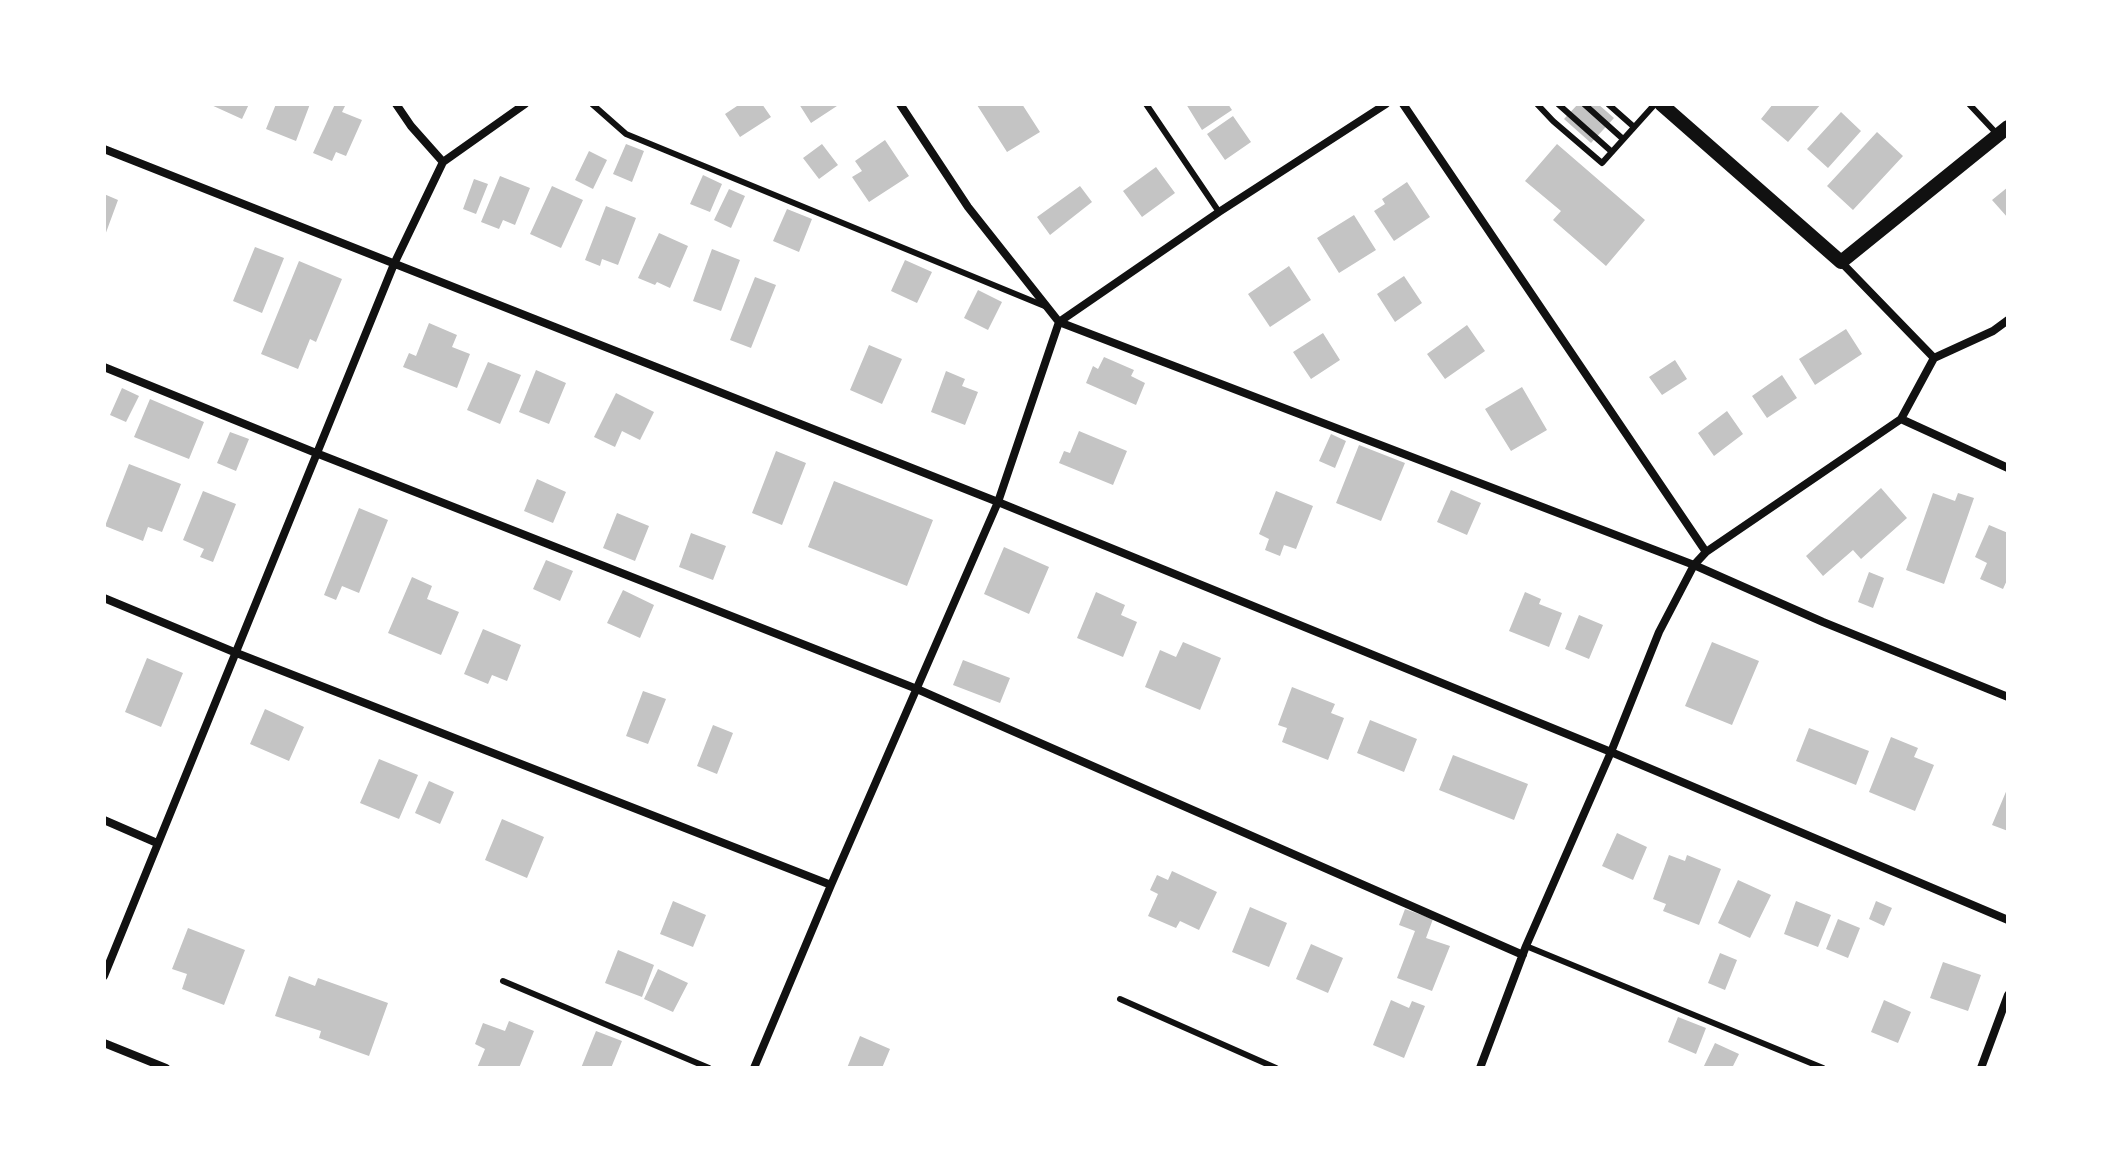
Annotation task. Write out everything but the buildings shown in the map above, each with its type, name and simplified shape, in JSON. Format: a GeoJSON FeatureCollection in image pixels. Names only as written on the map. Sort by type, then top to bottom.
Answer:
{"type":"FeatureCollection","features":[{"type":"Feature","properties":{"kind":"street"},"geometry":{"type":"LineString","coordinates":[[396,104],[443,162]]}},
{"type":"Feature","properties":{"kind":"street"},"geometry":{"type":"LineString","coordinates":[[104,976],[394,264],[443,162],[525,104]]}},
{"type":"Feature","properties":{"kind":"street"},"geometry":{"type":"LineString","coordinates":[[900,104],[968,207],[1059,322],[1694,565],[1823,622],[2008,697]]}},
{"type":"Feature","properties":{"kind":"street"},"geometry":{"type":"LineString","coordinates":[[754,1068],[998,502],[1059,322],[1219,212],[1386,104]]}},
{"type":"Feature","properties":{"kind":"street"},"geometry":{"type":"LineString","coordinates":[[1403,104],[1706,552]]}},
{"type":"Feature","properties":{"kind":"street"},"geometry":{"type":"LineString","coordinates":[[1658,104],[1841,262],[1934,358]]}},
{"type":"Feature","properties":{"kind":"street"},"geometry":{"type":"LineString","coordinates":[[1841,262],[2003,131]]}},
{"type":"Feature","properties":{"kind":"street"},"geometry":{"type":"LineString","coordinates":[[104,149],[998,502],[1611,752],[2008,920]]}},
{"type":"Feature","properties":{"kind":"street"},"geometry":{"type":"LineString","coordinates":[[1480,1068],[1524,950],[1611,752],[1659,632],[1694,565],[1706,552],[1901,419],[1934,358],[1993,331],[2008,320]]}},
{"type":"Feature","properties":{"kind":"street"},"geometry":{"type":"LineString","coordinates":[[104,367],[917,689],[1524,950]]}},
{"type":"Feature","properties":{"kind":"street"},"geometry":{"type":"LineString","coordinates":[[1901,419],[2008,468]]}},
{"type":"Feature","properties":{"kind":"street"},"geometry":{"type":"LineString","coordinates":[[104,598],[234,652],[831,885]]}},
{"type":"Feature","properties":{"kind":"street"},"geometry":{"type":"LineString","coordinates":[[104,820],[157,843]]}},
{"type":"Feature","properties":{"kind":"street"},"geometry":{"type":"LineString","coordinates":[[1981,1068],[2008,995]]}},
{"type":"Feature","properties":{"kind":"street"},"geometry":{"type":"LineString","coordinates":[[104,1043],[166,1068]]}},
{"type":"Feature","properties":{"kind":"lane"},"geometry":{"type":"LineString","coordinates":[[592,104],[626,134],[1047,307]]}},
{"type":"Feature","properties":{"kind":"lane"},"geometry":{"type":"LineString","coordinates":[[1146,104],[1219,212]]}},
{"type":"Feature","properties":{"kind":"lane"},"geometry":{"type":"LineString","coordinates":[[1538,104],[1602,163],[1658,104]]}},
{"type":"Feature","properties":{"kind":"lane"},"geometry":{"type":"LineString","coordinates":[[1558,104],[1612,152]]}},
{"type":"Feature","properties":{"kind":"lane"},"geometry":{"type":"LineString","coordinates":[[1584,104],[1623,139]]}},
{"type":"Feature","properties":{"kind":"lane"},"geometry":{"type":"LineString","coordinates":[[1608,104],[1634,127]]}},
{"type":"Feature","properties":{"kind":"lane"},"geometry":{"type":"LineString","coordinates":[[1969,104],[2003,131]]}},
{"type":"Feature","properties":{"kind":"lane"},"geometry":{"type":"LineString","coordinates":[[1524,950],[1823,1068]]}},
{"type":"Feature","properties":{"kind":"lane"},"geometry":{"type":"LineString","coordinates":[[503,981],[709,1068]]}},
{"type":"Feature","properties":{"kind":"lane"},"geometry":{"type":"LineString","coordinates":[[1120,999],[1276,1068]]}}]}
